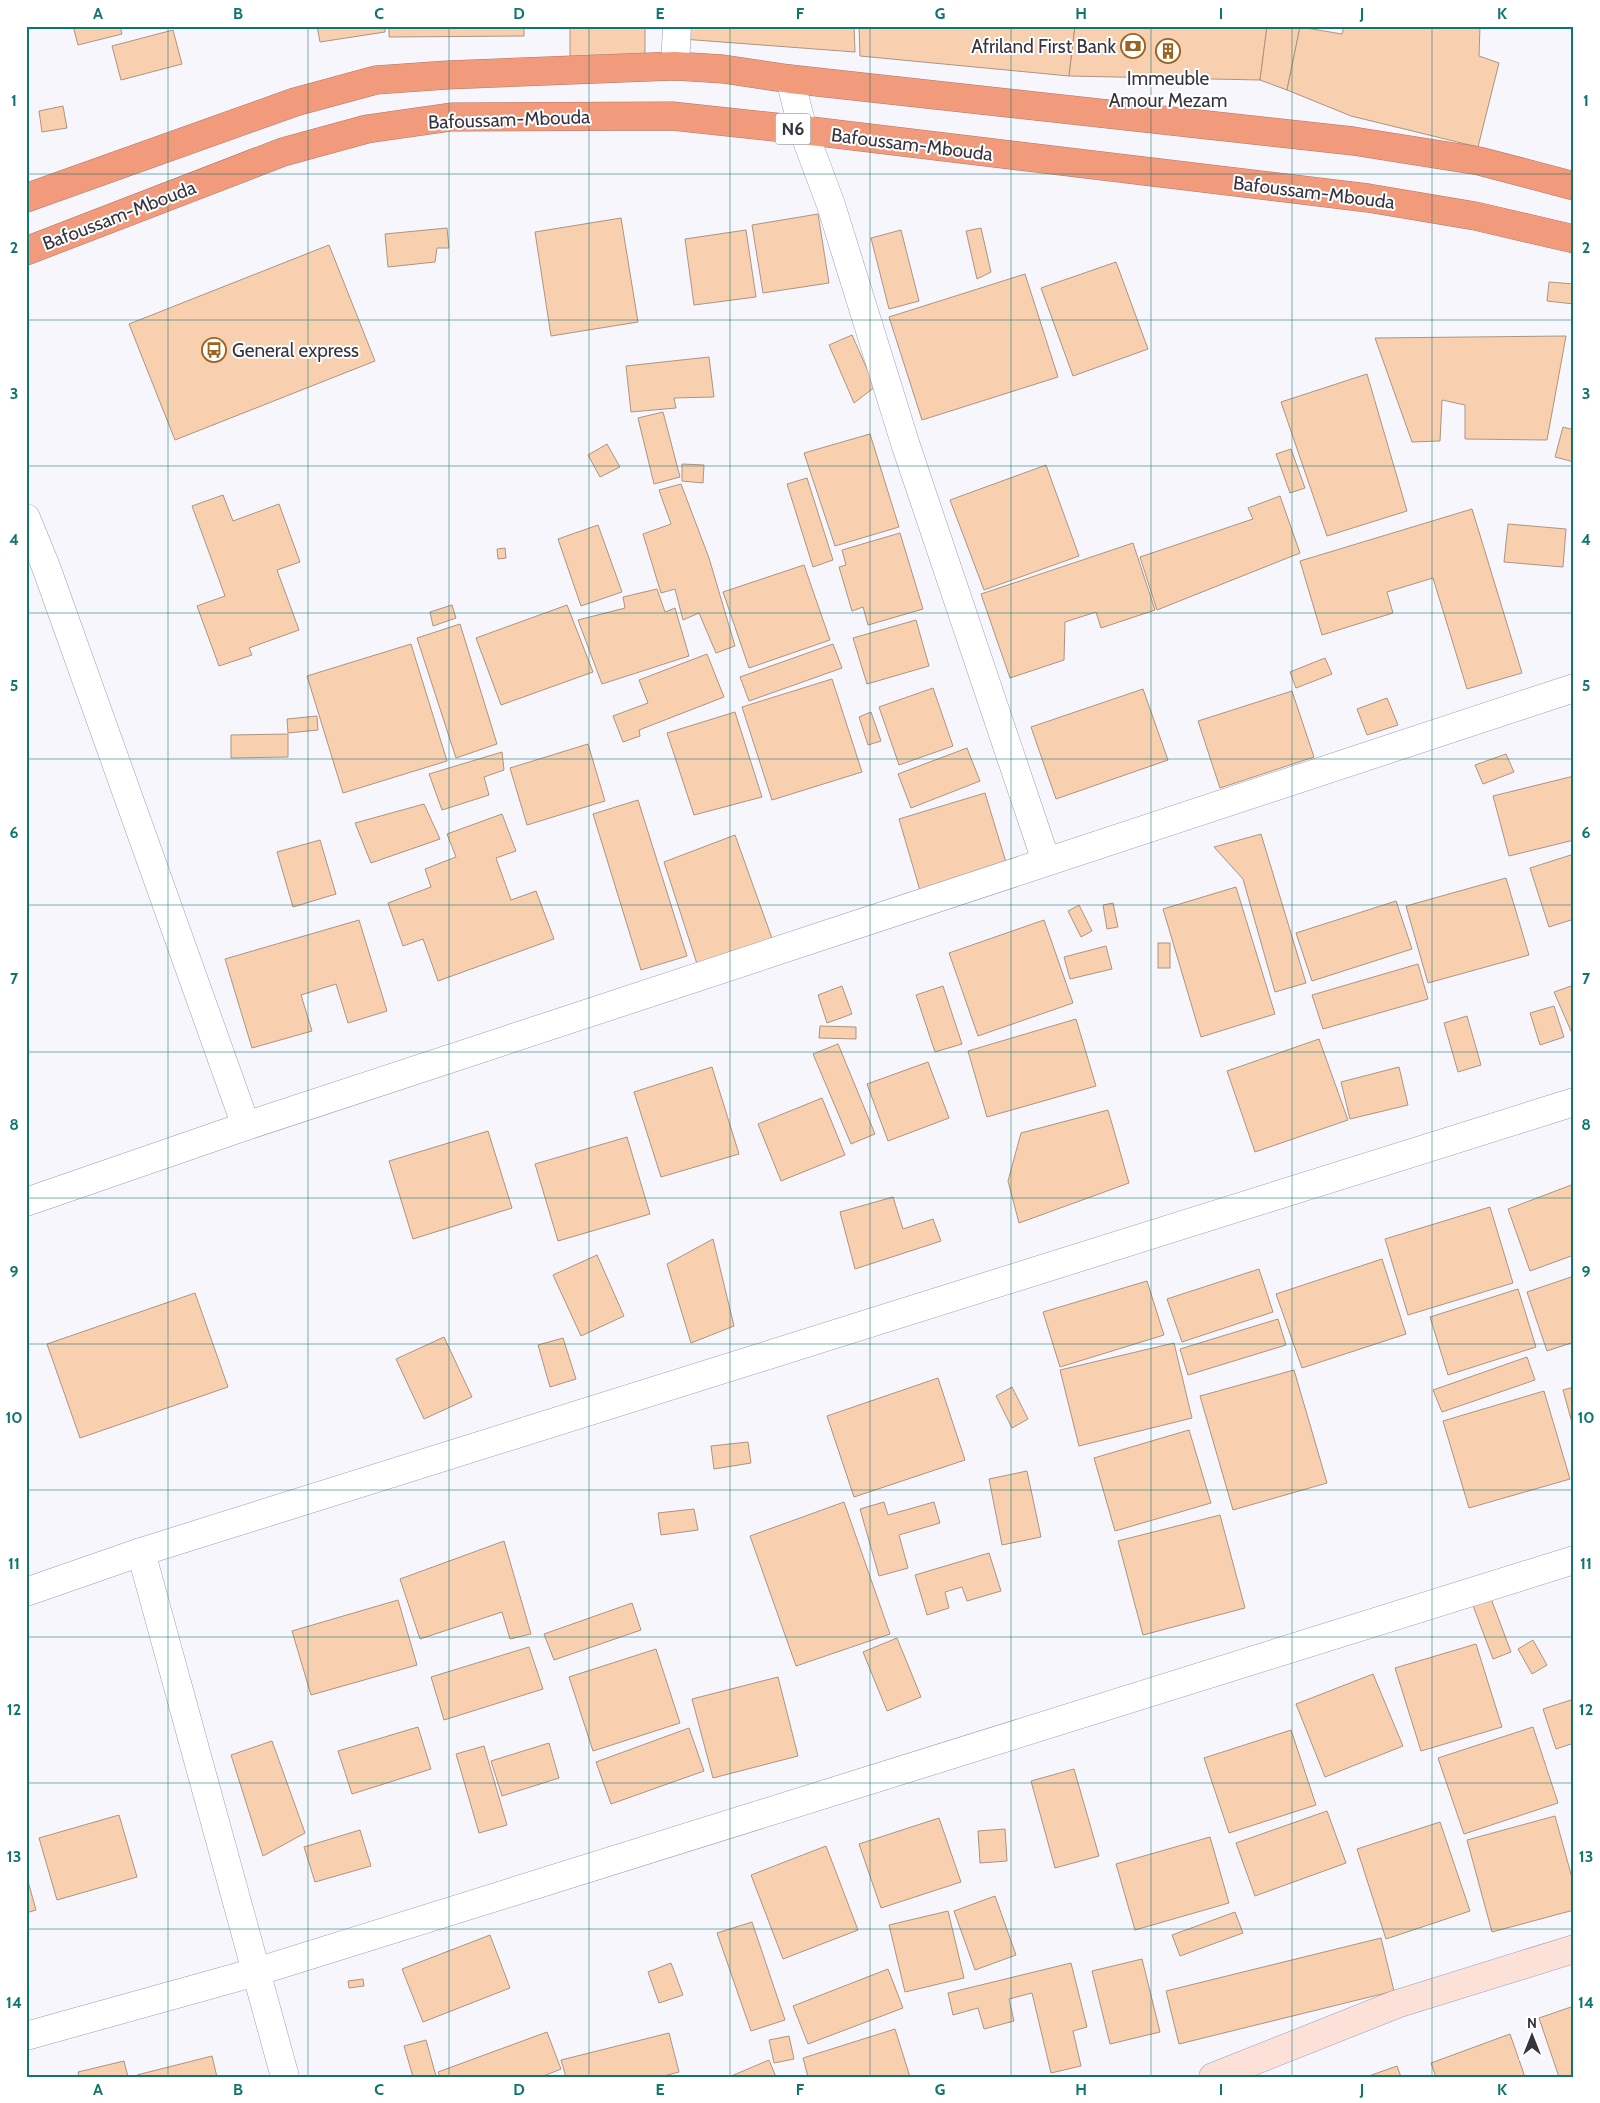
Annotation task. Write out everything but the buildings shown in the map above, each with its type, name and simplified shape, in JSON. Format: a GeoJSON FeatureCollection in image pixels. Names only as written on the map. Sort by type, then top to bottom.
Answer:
{"type":"FeatureCollection","features":[{"type":"Feature","properties":{"kind":"highway"},"geometry":{"type":"LineString","coordinates":[[26,198],[295,102],[376,80],[448,75],[675,66],[723,69],[790,79],[1353,141],[1479,161],[1574,186]]}},
{"type":"Feature","properties":{"kind":"highway","name":"Bafoussam-Mbouda"},"geometry":{"type":"LineString","coordinates":[[26,251],[283,152],[368,129],[451,117],[672,116],[802,130],[1368,198],[1475,216],[1574,239]]}},
{"type":"Feature","properties":{"kind":"street"},"geometry":{"type":"LineString","coordinates":[[675,66],[677,26]]}},
{"type":"Feature","properties":{"kind":"street"},"geometry":{"type":"LineString","coordinates":[[790,79],[802,130],[831,205],[906,446],[1046,861]]}},
{"type":"Feature","properties":{"kind":"street"},"geometry":{"type":"LineString","coordinates":[[26,518],[46,568],[246,1126]]}},
{"type":"Feature","properties":{"kind":"street"},"geometry":{"type":"LineString","coordinates":[[26,1202],[246,1126],[1574,688]]}},
{"type":"Feature","properties":{"kind":"street"},"geometry":{"type":"LineString","coordinates":[[26,1592],[141,1552],[1574,1102]]}},
{"type":"Feature","properties":{"kind":"street"},"geometry":{"type":"LineString","coordinates":[[141,1552],[285,2077]]}},
{"type":"Feature","properties":{"kind":"street"},"geometry":{"type":"LineString","coordinates":[[26,2036],[256,1972],[1574,1560]]}},
{"type":"Feature","properties":{"kind":"street"},"geometry":{"type":"LineString","coordinates":[[1214,2077],[1397,2004],[1574,1949]]}},
{"type":"Feature","properties":{"kind":"place","name":"Afriland First Bank"},"geometry":{"type":"Point","coordinates":[1133,46]}},
{"type":"Feature","properties":{"kind":"place","name":"Immeuble Amour Mezam"},"geometry":{"type":"Point","coordinates":[1168,51]}},
{"type":"Feature","properties":{"kind":"place","name":"General express"},"geometry":{"type":"Point","coordinates":[214,350]}}]}
